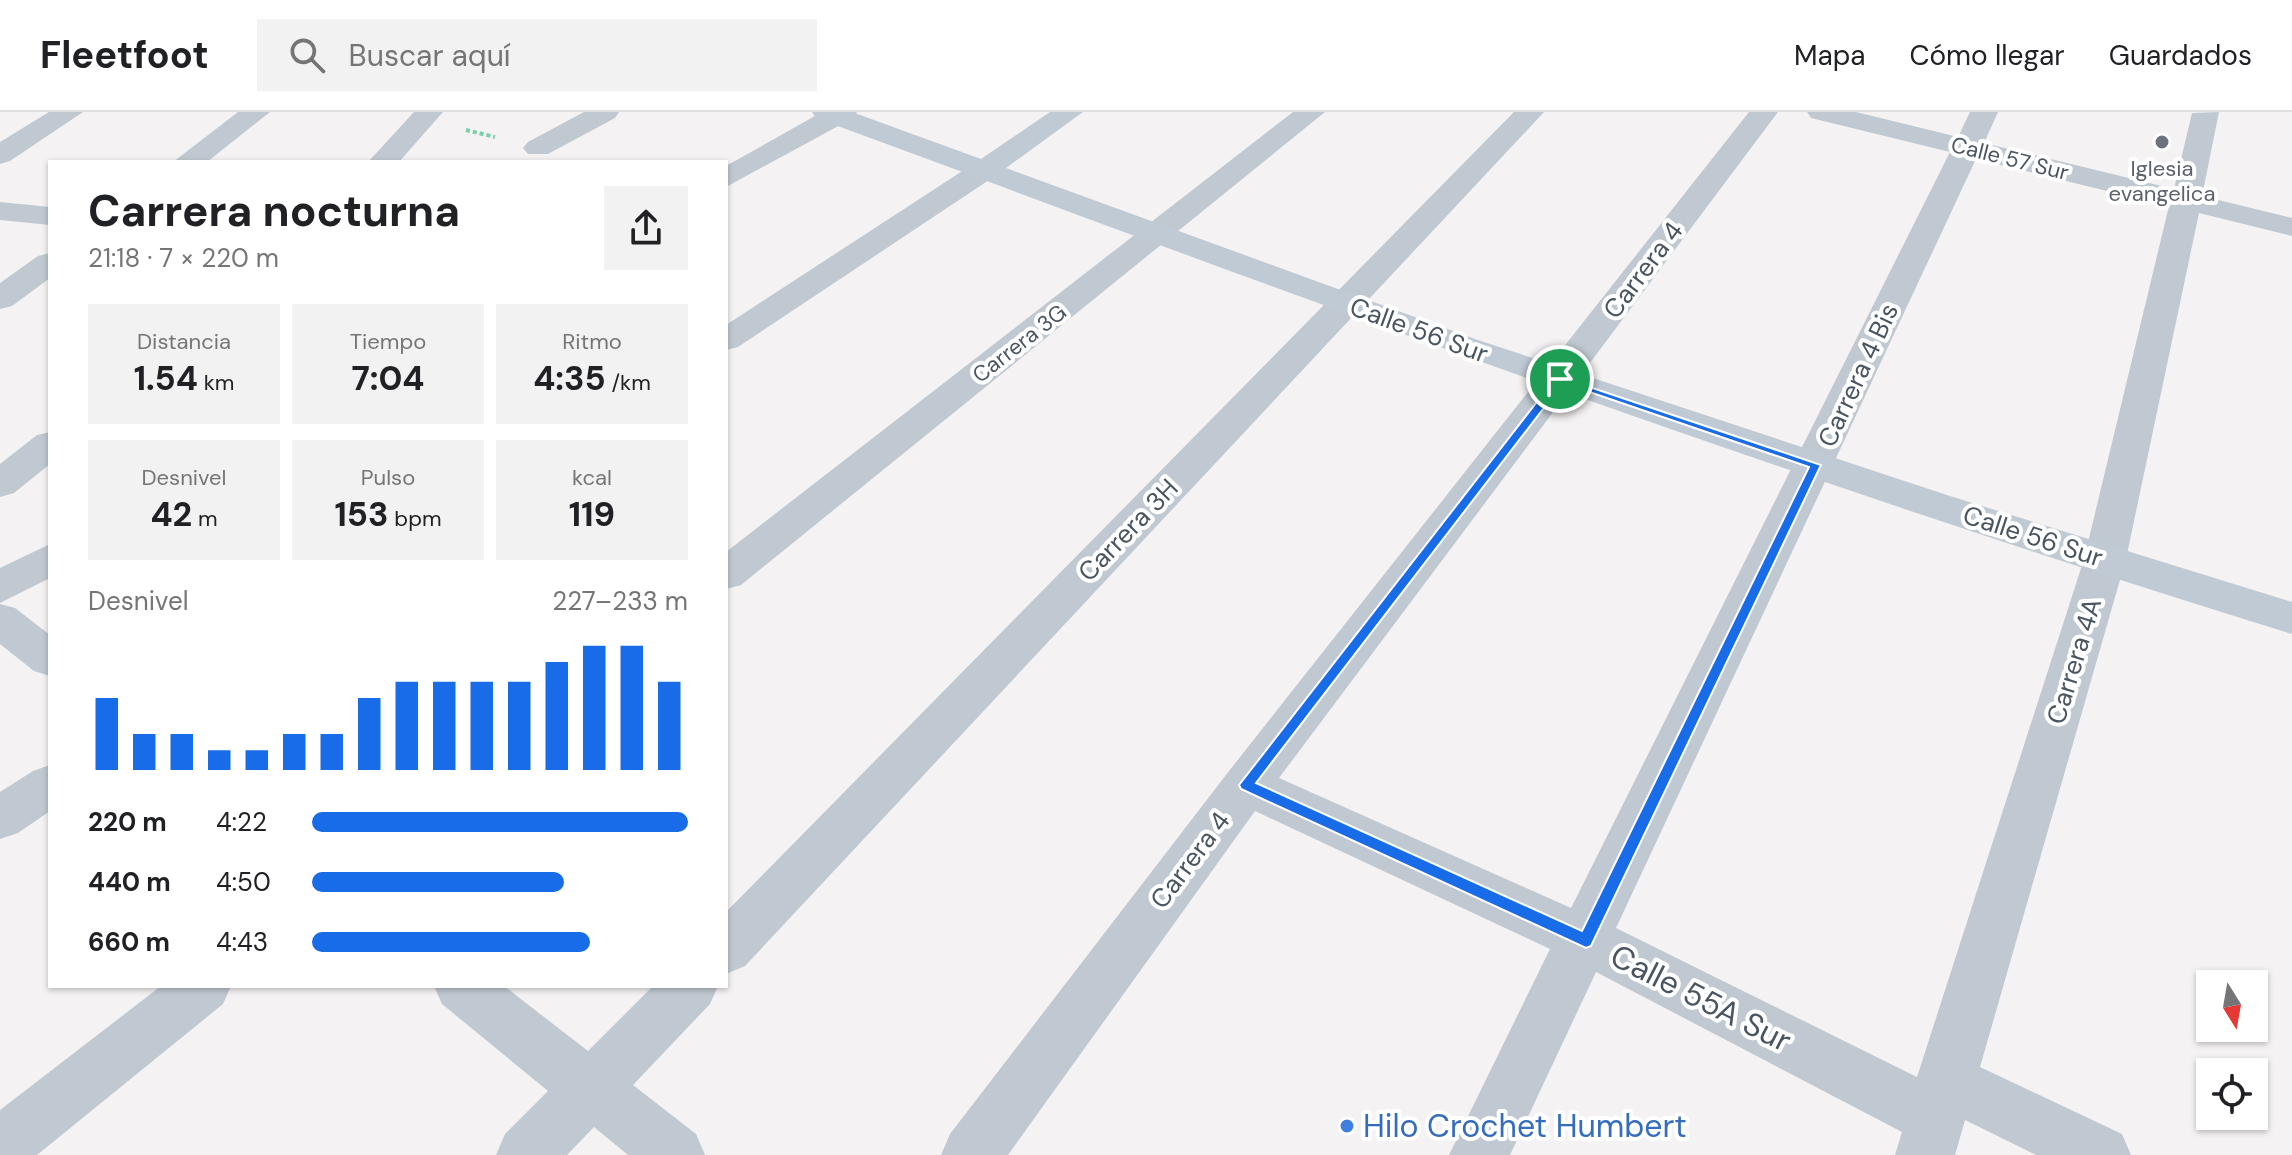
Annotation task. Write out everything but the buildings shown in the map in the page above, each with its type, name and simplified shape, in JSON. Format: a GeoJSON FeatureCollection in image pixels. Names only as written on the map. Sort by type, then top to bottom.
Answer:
{"type":"FeatureCollection","features":[{"type":"Feature","properties":{"kind":"street"},"geometry":{"type":"LineString","coordinates":[[0,155],[69,112]]}},
{"type":"Feature","properties":{"kind":"street"},"geometry":{"type":"LineString","coordinates":[[191,160],[256,112]]}},
{"type":"Feature","properties":{"kind":"street"},"geometry":{"type":"LineString","coordinates":[[538,148],[605,112]]}},
{"type":"Feature","properties":{"kind":"street"},"geometry":{"type":"LineString","coordinates":[[728,339],[1069,112]]}},
{"type":"Feature","properties":{"kind":"street","name":"Carrera 3G"},"geometry":{"type":"LineString","coordinates":[[728,572],[1311,112]]}},
{"type":"Feature","properties":{"kind":"street","name":"Carrera 3H"},"geometry":{"type":"LineString","coordinates":[[728,947],[1530,112]]}},
{"type":"Feature","properties":{"kind":"street","name":"Carrera 4"},"geometry":{"type":"LineString","coordinates":[[971,1155],[1246,785],[1764,112]]}},
{"type":"Feature","properties":{"kind":"street","name":"Calle 57 Sur"},"geometry":{"type":"LineString","coordinates":[[1821,112],[1975,130],[2186,201],[2292,227]]}},
{"type":"Feature","properties":{"kind":"street"},"geometry":{"type":"LineString","coordinates":[[728,177],[835,113]]}},
{"type":"Feature","properties":{"kind":"street","name":"Calle 56 Sur"},"geometry":{"type":"LineString","coordinates":[[835,113],[981,172],[1560,379],[1815,465],[2292,618]]}},
{"type":"Feature","properties":{"kind":"street","name":"Carrera 4A"},"geometry":{"type":"LineString","coordinates":[[1935,1117],[2105,559],[2206,113]]}},
{"type":"Feature","properties":{"kind":"street"},"geometry":{"type":"LineString","coordinates":[[385,160],[426,116]]}},
{"type":"Feature","properties":{"kind":"street","name":"Carrera 4 Bis"},"geometry":{"type":"LineString","coordinates":[[1479,1155],[1586,940],[1975,130]]}},
{"type":"Feature","properties":{"kind":"street"},"geometry":{"type":"LineString","coordinates":[[538,148],[572,160]]}},
{"type":"Feature","properties":{"kind":"street"},"geometry":{"type":"LineString","coordinates":[[0,211],[48,216]]}},
{"type":"Feature","properties":{"kind":"street"},"geometry":{"type":"LineString","coordinates":[[0,299],[48,264]]}},
{"type":"Feature","properties":{"kind":"street"},"geometry":{"type":"LineString","coordinates":[[0,484],[48,446]]}},
{"type":"Feature","properties":{"kind":"street"},"geometry":{"type":"LineString","coordinates":[[0,587],[48,560]]}},
{"type":"Feature","properties":{"kind":"street"},"geometry":{"type":"LineString","coordinates":[[0,620],[48,657]]}},
{"type":"Feature","properties":{"kind":"street","name":"Calle 55A Sur"},"geometry":{"type":"LineString","coordinates":[[1246,785],[1586,940],[1935,1117],[2101,1155]]}},
{"type":"Feature","properties":{"kind":"street"},"geometry":{"type":"LineString","coordinates":[[0,818],[48,786]]}},
{"type":"Feature","properties":{"kind":"street"},"geometry":{"type":"LineString","coordinates":[[0,1147],[201,988]]}},
{"type":"Feature","properties":{"kind":"street"},"geometry":{"type":"LineString","coordinates":[[464,988],[675,1155]]}},
{"type":"Feature","properties":{"kind":"street"},"geometry":{"type":"LineString","coordinates":[[526,1155],[689,988]]}},
{"type":"Feature","properties":{"kind":"path"},"geometry":{"type":"LineString","coordinates":[[426,116],[538,148]]}},
{"type":"Feature","properties":{"kind":"place","name":"Iglesia evangelica"},"geometry":{"type":"Point","coordinates":[2162,142]}},
{"type":"Feature","properties":{"kind":"place","name":"Hilo Crochet Humbert"},"geometry":{"type":"Point","coordinates":[1347,1126]}},
{"type":"Feature","properties":{"kind":"route"},"geometry":{"type":"LineString","coordinates":[[1560,379],[1815,465],[1586,940],[1246,785],[1560,379]]}}]}
